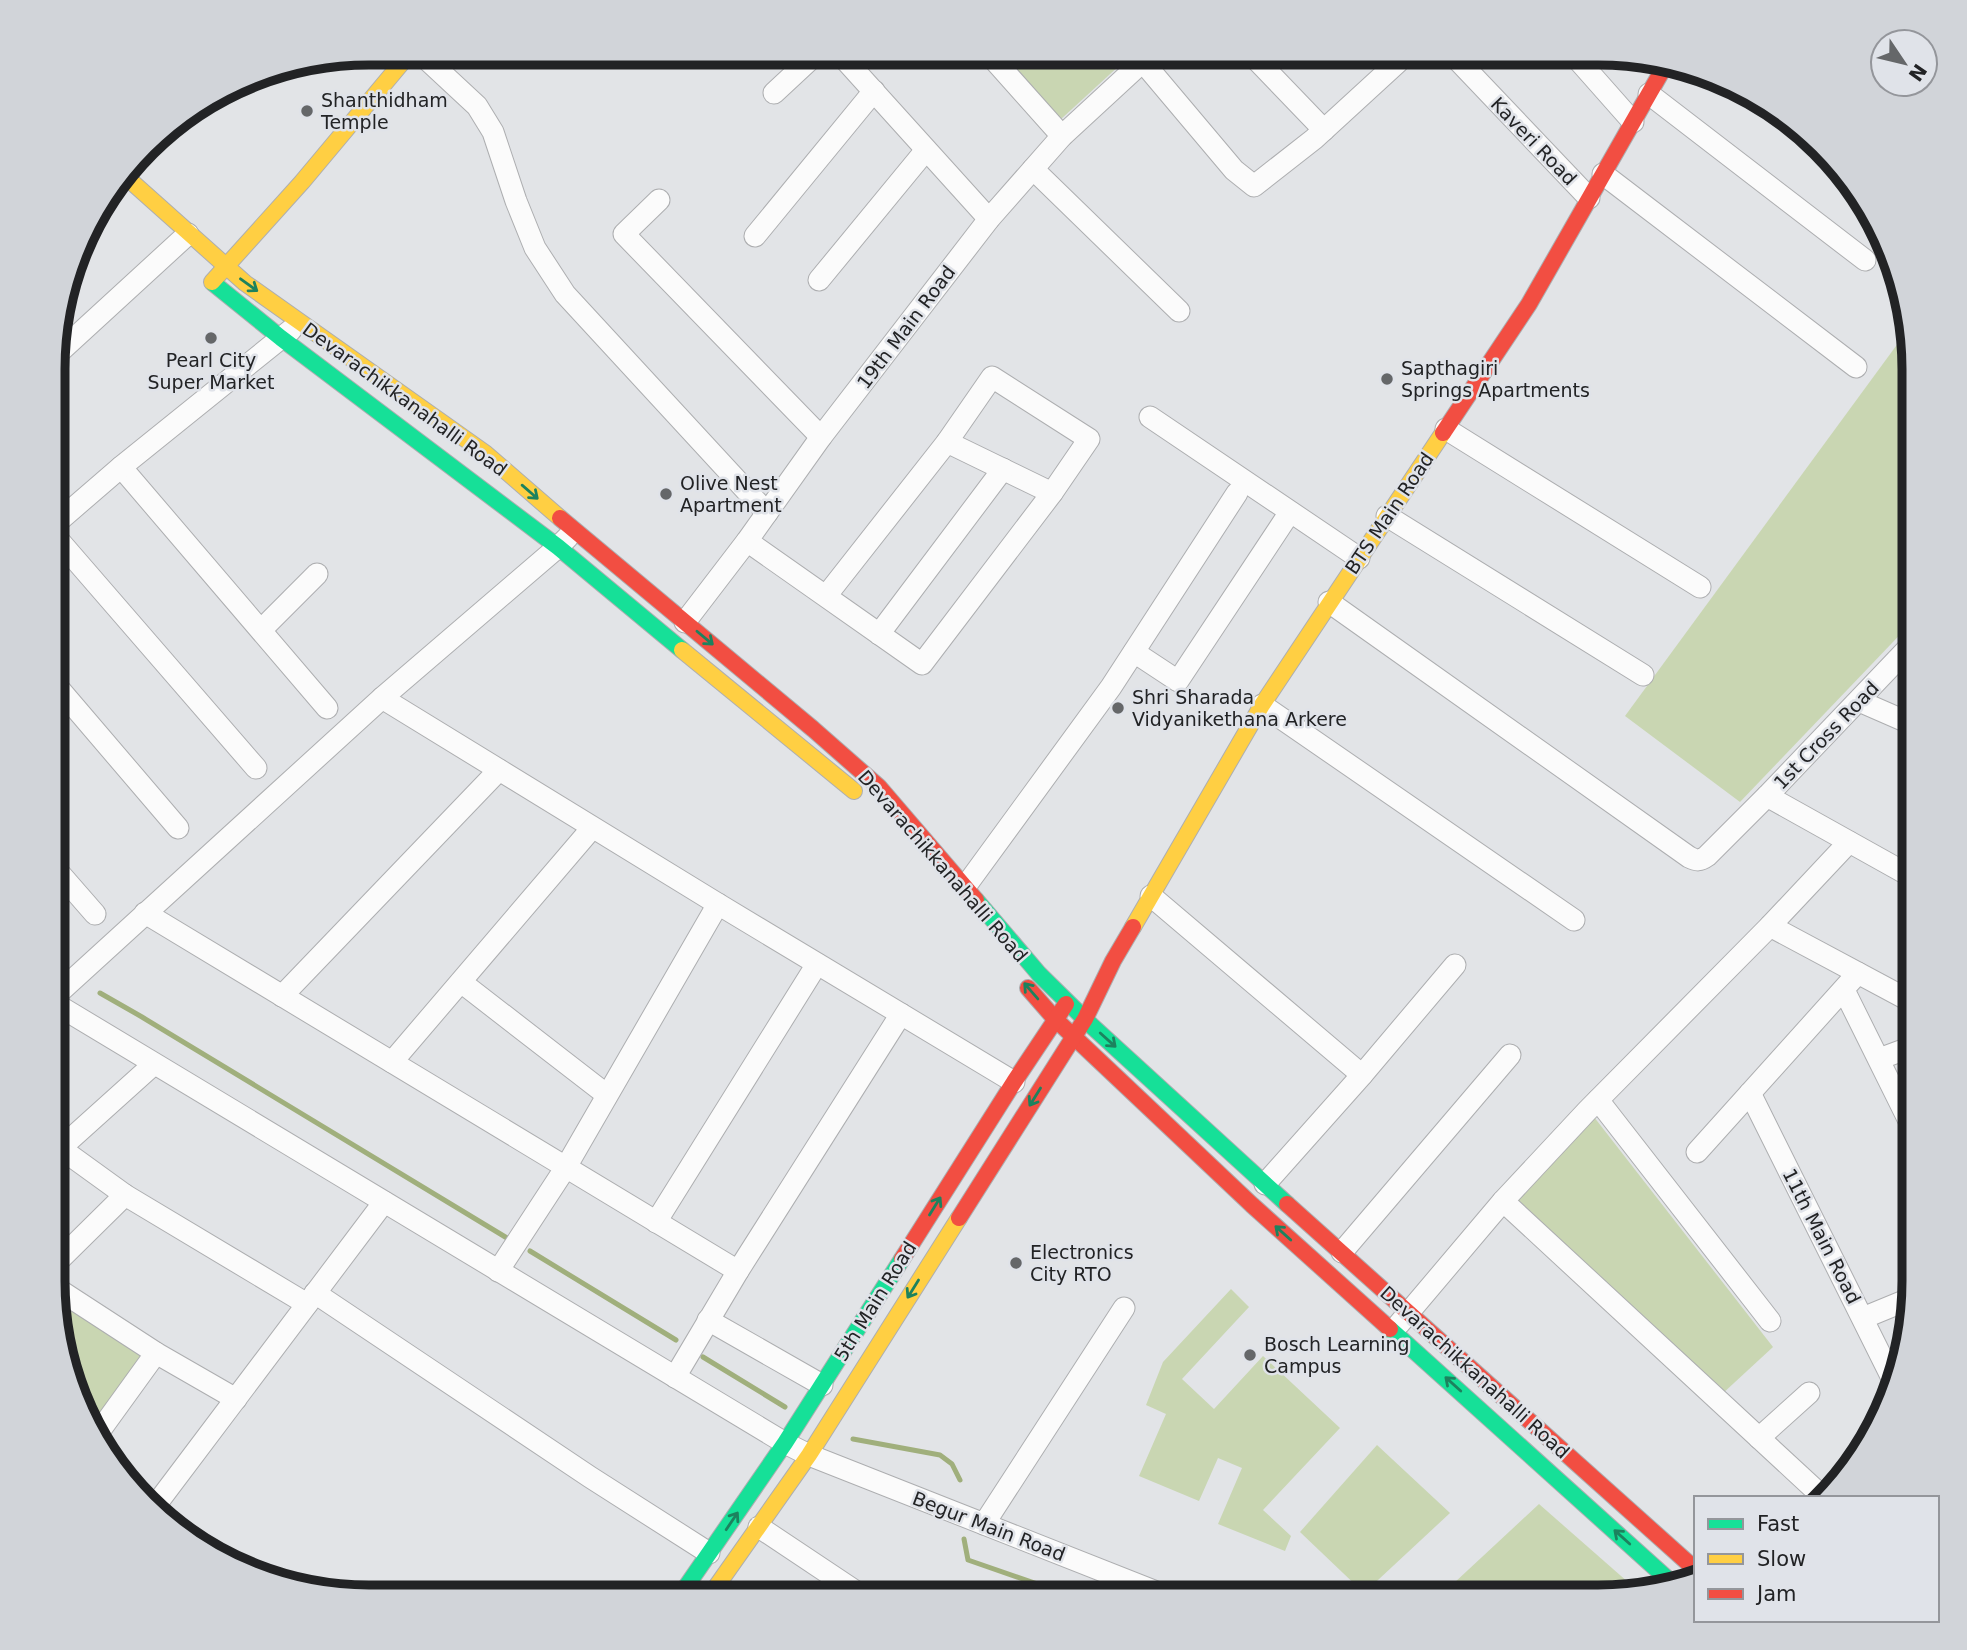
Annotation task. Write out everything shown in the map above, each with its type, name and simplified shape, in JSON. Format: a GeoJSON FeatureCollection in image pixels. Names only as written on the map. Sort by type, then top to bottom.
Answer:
{"type":"FeatureCollection","features":[{"type":"Feature","properties":{"kind":"main road"},"geometry":{"type":"LineString","coordinates":[[212,282],[308,174],[399,65]]}},
{"type":"Feature","properties":{"kind":"main road","name":"BTS Main Road"},"geometry":{"type":"LineString","coordinates":[[1085,1019],[1113,961],[1262,705],[1529,303],[1661,72]]}},
{"type":"Feature","properties":{"kind":"main road"},"geometry":{"type":"LineString","coordinates":[[286,176],[308,174]]}},
{"type":"Feature","properties":{"kind":"main road","name":"Devarachikkanahalli Road"},"geometry":{"type":"LineString","coordinates":[[129,182],[177,244],[226,268],[485,453],[814,729],[879,787],[1039,974],[1077,993],[1085,1019],[1694,1568]]}},
{"type":"Feature","properties":{"kind":"main road","name":"Devarachikkanahalli Road"},"geometry":{"type":"LineString","coordinates":[[209,258],[212,282],[281,338],[558,547],[862,798]]}},
{"type":"Feature","properties":{"kind":"main road","name":"BTS Main Road"},"geometry":{"type":"LineString","coordinates":[[1077,993],[1113,961]]}},
{"type":"Feature","properties":{"kind":"main road","name":"Devarachikkanahalli Road"},"geometry":{"type":"LineString","coordinates":[[1020,979],[1055,1018],[1252,1205],[1666,1577]]}},
{"type":"Feature","properties":{"kind":"main road","name":"5th Main Road"},"geometry":{"type":"LineString","coordinates":[[687,1585],[785,1443],[1055,1018],[1077,993]]}},
{"type":"Feature","properties":{"kind":"main road","name":"5th Main Road"},"geometry":{"type":"LineString","coordinates":[[718,1585],[809,1455],[1085,1019]]}},
{"type":"Feature","properties":{"kind":"street"},"geometry":{"type":"LineString","coordinates":[[434,65],[477,106],[493,132],[535,248],[565,293],[767,513]]}},
{"type":"Feature","properties":{"kind":"street"},"geometry":{"type":"LineString","coordinates":[[774,93],[804,65]]}},
{"type":"Feature","properties":{"kind":"street"},"geometry":{"type":"LineString","coordinates":[[850,65],[989,219]]}},
{"type":"Feature","properties":{"kind":"street"},"geometry":{"type":"LineString","coordinates":[[999,65],[1062,136]]}},
{"type":"Feature","properties":{"kind":"street","name":"19th Main Road"},"geometry":{"type":"LineString","coordinates":[[685,622],[821,437],[989,219],[1062,136],[1139,65]]}},
{"type":"Feature","properties":{"kind":"street"},"geometry":{"type":"LineString","coordinates":[[1154,65],[1234,170],[1254,186],[1324,130],[1395,65]]}},
{"type":"Feature","properties":{"kind":"street"},"geometry":{"type":"LineString","coordinates":[[1262,65],[1324,130]]}},
{"type":"Feature","properties":{"kind":"street","name":"Kaveri Road"},"geometry":{"type":"LineString","coordinates":[[1462,65],[1589,198]]}},
{"type":"Feature","properties":{"kind":"street"},"geometry":{"type":"LineString","coordinates":[[1583,65],[1633,122]]}},
{"type":"Feature","properties":{"kind":"street"},"geometry":{"type":"LineString","coordinates":[[755,236],[873,91]]}},
{"type":"Feature","properties":{"kind":"street"},"geometry":{"type":"LineString","coordinates":[[1648,94],[1865,260]]}},
{"type":"Feature","properties":{"kind":"street"},"geometry":{"type":"LineString","coordinates":[[819,280],[926,150]]}},
{"type":"Feature","properties":{"kind":"street"},"geometry":{"type":"LineString","coordinates":[[1033,169],[1179,311]]}},
{"type":"Feature","properties":{"kind":"street"},"geometry":{"type":"LineString","coordinates":[[1603,174],[1856,367]]}},
{"type":"Feature","properties":{"kind":"street"},"geometry":{"type":"LineString","coordinates":[[659,200],[624,234],[821,437]]}},
{"type":"Feature","properties":{"kind":"street"},"geometry":{"type":"LineString","coordinates":[[65,347],[177,244]]}},
{"type":"Feature","properties":{"kind":"street"},"geometry":{"type":"LineString","coordinates":[[65,515],[300,322]]}},
{"type":"Feature","properties":{"kind":"street"},"geometry":{"type":"LineString","coordinates":[[747,541],[922,664],[1052,494],[1089,439],[992,377],[947,442],[826,596]]}},
{"type":"Feature","properties":{"kind":"street"},"geometry":{"type":"LineString","coordinates":[[1150,417],[1359,558]]}},
{"type":"Feature","properties":{"kind":"street"},"geometry":{"type":"LineString","coordinates":[[1446,429],[1700,587]]}},
{"type":"Feature","properties":{"kind":"street"},"geometry":{"type":"LineString","coordinates":[[947,442],[1052,494]]}},
{"type":"Feature","properties":{"kind":"street"},"geometry":{"type":"LineString","coordinates":[[121,467],[327,708]]}},
{"type":"Feature","properties":{"kind":"street"},"geometry":{"type":"LineString","coordinates":[[879,634],[1003,469]]}},
{"type":"Feature","properties":{"kind":"street"},"geometry":{"type":"LineString","coordinates":[[965,887],[1111,687],[1237,493]]}},
{"type":"Feature","properties":{"kind":"street"},"geometry":{"type":"LineString","coordinates":[[1134,653],[1178,681],[1290,512]]}},
{"type":"Feature","properties":{"kind":"street"},"geometry":{"type":"LineString","coordinates":[[1387,516],[1643,675]]}},
{"type":"Feature","properties":{"kind":"street"},"geometry":{"type":"LineString","coordinates":[[65,987],[382,698],[558,547],[574,530]]}},
{"type":"Feature","properties":{"kind":"street"},"geometry":{"type":"LineString","coordinates":[[65,548],[256,768]]}},
{"type":"Feature","properties":{"kind":"street"},"geometry":{"type":"LineString","coordinates":[[261,630],[317,574]]}},
{"type":"Feature","properties":{"kind":"street","name":"1st Cross Road"},"geometry":{"type":"LineString","coordinates":[[1329,602],[1689,857],[1701,860],[1767,796],[1902,655]]}},
{"type":"Feature","properties":{"kind":"street"},"geometry":{"type":"LineString","coordinates":[[65,697],[178,828]]}},
{"type":"Feature","properties":{"kind":"street"},"geometry":{"type":"LineString","coordinates":[[382,698],[1014,1082]]}},
{"type":"Feature","properties":{"kind":"street"},"geometry":{"type":"LineString","coordinates":[[1859,701],[1902,720]]}},
{"type":"Feature","properties":{"kind":"street"},"geometry":{"type":"LineString","coordinates":[[1262,705],[1574,920]]}},
{"type":"Feature","properties":{"kind":"street"},"geometry":{"type":"LineString","coordinates":[[282,996],[499,771]]}},
{"type":"Feature","properties":{"kind":"street"},"geometry":{"type":"LineString","coordinates":[[1767,796],[1902,871]]}},
{"type":"Feature","properties":{"kind":"street"},"geometry":{"type":"LineString","coordinates":[[392,1062],[592,828]]}},
{"type":"Feature","properties":{"kind":"street"},"geometry":{"type":"LineString","coordinates":[[1393,1330],[1503,1201],[1849,842]]}},
{"type":"Feature","properties":{"kind":"street"},"geometry":{"type":"LineString","coordinates":[[65,880],[95,914]]}},
{"type":"Feature","properties":{"kind":"street"},"geometry":{"type":"LineString","coordinates":[[1151,896],[1362,1075]]}},
{"type":"Feature","properties":{"kind":"street"},"geometry":{"type":"LineString","coordinates":[[498,1271],[566,1167],[718,904]]}},
{"type":"Feature","properties":{"kind":"street"},"geometry":{"type":"LineString","coordinates":[[145,913],[738,1271]]}},
{"type":"Feature","properties":{"kind":"street"},"geometry":{"type":"LineString","coordinates":[[1770,926],[1902,997]]}},
{"type":"Feature","properties":{"kind":"street"},"geometry":{"type":"LineString","coordinates":[[656,1222],[817,964]]}},
{"type":"Feature","properties":{"kind":"street"},"geometry":{"type":"LineString","coordinates":[[1265,1184],[1455,965]]}},
{"type":"Feature","properties":{"kind":"street"},"geometry":{"type":"LineString","coordinates":[[1697,1152],[1858,973]]}},
{"type":"Feature","properties":{"kind":"street"},"geometry":{"type":"LineString","coordinates":[[461,982],[607,1095]]}},
{"type":"Feature","properties":{"kind":"street"},"geometry":{"type":"LineString","coordinates":[[1844,990],[1902,1106]]}},
{"type":"Feature","properties":{"kind":"street","name":"Begur Main Road"},"geometry":{"type":"LineString","coordinates":[[65,1010],[785,1443],[984,1524],[1121,1585]]}},
{"type":"Feature","properties":{"kind":"street"},"geometry":{"type":"LineString","coordinates":[[675,1377],[738,1271],[901,1014]]}},
{"type":"Feature","properties":{"kind":"street"},"geometry":{"type":"LineString","coordinates":[[1879,1059],[1902,1050]]}},
{"type":"Feature","properties":{"kind":"street"},"geometry":{"type":"LineString","coordinates":[[1342,1252],[1510,1055]]}},
{"type":"Feature","properties":{"kind":"street"},"geometry":{"type":"LineString","coordinates":[[65,1144],[154,1064]]}},
{"type":"Feature","properties":{"kind":"street","name":"11th Main Road"},"geometry":{"type":"LineString","coordinates":[[1750,1093],[1889,1371]]}},
{"type":"Feature","properties":{"kind":"street"},"geometry":{"type":"LineString","coordinates":[[1598,1100],[1770,1321]]}},
{"type":"Feature","properties":{"kind":"street"},"geometry":{"type":"LineString","coordinates":[[65,1156],[125,1195],[311,1298],[709,1553]]}},
{"type":"Feature","properties":{"kind":"street"},"geometry":{"type":"LineString","coordinates":[[65,1254],[125,1195]]}},
{"type":"Feature","properties":{"kind":"street"},"geometry":{"type":"LineString","coordinates":[[1503,1201],[1817,1492]]}},
{"type":"Feature","properties":{"kind":"street"},"geometry":{"type":"LineString","coordinates":[[159,1501],[384,1202]]}},
{"type":"Feature","properties":{"kind":"street"},"geometry":{"type":"LineString","coordinates":[[65,1294],[156,1353],[236,1399]]}},
{"type":"Feature","properties":{"kind":"street"},"geometry":{"type":"LineString","coordinates":[[1863,1318],[1902,1302]]}},
{"type":"Feature","properties":{"kind":"street"},"geometry":{"type":"LineString","coordinates":[[984,1524],[1124,1308]]}},
{"type":"Feature","properties":{"kind":"street"},"geometry":{"type":"LineString","coordinates":[[708,1320],[822,1385]]}},
{"type":"Feature","properties":{"kind":"street"},"geometry":{"type":"LineString","coordinates":[[102,1428],[156,1353]]}},
{"type":"Feature","properties":{"kind":"street"},"geometry":{"type":"LineString","coordinates":[[1759,1438],[1810,1393]]}},
{"type":"Feature","properties":{"kind":"street"},"geometry":{"type":"LineString","coordinates":[[759,1527],[846,1585]]}},
{"type":"Feature","properties":{"kind":"green space"},"geometry":{"type":"Polygon","coordinates":[[[1010,65],[1120,65],[1060,120],[1010,65]]]}},
{"type":"Feature","properties":{"kind":"green space"},"geometry":{"type":"Polygon","coordinates":[[[1901,339],[1902,633],[1740,802],[1625,716],[1901,339]]]}},
{"type":"Feature","properties":{"kind":"green space"},"geometry":{"type":"Polygon","coordinates":[[[1594,1117],[1773,1347],[1721,1395],[1510,1208],[1594,1117]]]}},
{"type":"Feature","properties":{"kind":"green space"},"geometry":{"type":"Polygon","coordinates":[[[1231,1289],[1249,1307],[1182,1379],[1214,1409],[1263,1356],[1340,1428],[1263,1510],[1291,1536],[1285,1551],[1218,1524],[1242,1468],[1218,1458],[1199,1501],[1139,1476],[1166,1414],[1146,1405],[1163,1362],[1231,1289]]]}},
{"type":"Feature","properties":{"kind":"green space"},"geometry":{"type":"Polygon","coordinates":[[[65,1306],[144,1356],[98,1420],[75,1360],[65,1306]]]}},
{"type":"Feature","properties":{"kind":"green space"},"geometry":{"type":"Polygon","coordinates":[[[1377,1445],[1450,1513],[1373,1585],[1356,1585],[1300,1532],[1377,1445]]]}},
{"type":"Feature","properties":{"kind":"green space"},"geometry":{"type":"Polygon","coordinates":[[[1539,1504],[1630,1584],[1618,1585],[1452,1585],[1539,1504]]]}},
{"type":"Feature","properties":{"kind":"waterway"},"geometry":{"type":"LineString","coordinates":[[100,993],[507,1238]]}},
{"type":"Feature","properties":{"kind":"waterway"},"geometry":{"type":"LineString","coordinates":[[530,1251],[676,1340]]}},
{"type":"Feature","properties":{"kind":"waterway"},"geometry":{"type":"LineString","coordinates":[[703,1357],[785,1407]]}},
{"type":"Feature","properties":{"kind":"waterway"},"geometry":{"type":"LineString","coordinates":[[853,1439],[940,1455],[952,1464],[960,1480]]}},
{"type":"Feature","properties":{"kind":"waterway"},"geometry":{"type":"LineString","coordinates":[[964,1539],[968,1560],[1040,1585]]}},
{"type":"Feature","properties":{"kind":"traffic: fast"},"geometry":{"type":"LineString","coordinates":[[213,283],[281,338],[558,547],[682,650]]}},
{"type":"Feature","properties":{"kind":"traffic: fast"},"geometry":{"type":"LineString","coordinates":[[976,900],[1039,974],[1093,1027],[1287,1204]]}},
{"type":"Feature","properties":{"kind":"traffic: fast"},"geometry":{"type":"LineString","coordinates":[[687,1585],[785,1443],[902,1259]]}},
{"type":"Feature","properties":{"kind":"traffic: fast"},"geometry":{"type":"LineString","coordinates":[[1390,1329],[1666,1577]]}},
{"type":"Feature","properties":{"kind":"traffic: slow"},"geometry":{"type":"LineString","coordinates":[[212,282],[302,182],[400,65]]}},
{"type":"Feature","properties":{"kind":"traffic: slow"},"geometry":{"type":"LineString","coordinates":[[130,181],[245,283],[485,453],[560,518]]}},
{"type":"Feature","properties":{"kind":"traffic: slow"},"geometry":{"type":"LineString","coordinates":[[1133,927],[1262,705],[1443,433]]}},
{"type":"Feature","properties":{"kind":"traffic: slow"},"geometry":{"type":"LineString","coordinates":[[682,650],[854,791]]}},
{"type":"Feature","properties":{"kind":"traffic: slow"},"geometry":{"type":"LineString","coordinates":[[717,1585],[809,1455],[959,1218]]}},
{"type":"Feature","properties":{"kind":"traffic: jam"},"geometry":{"type":"LineString","coordinates":[[1443,433],[1529,304],[1661,72]]}},
{"type":"Feature","properties":{"kind":"traffic: jam"},"geometry":{"type":"LineString","coordinates":[[560,518],[879,787],[976,900]]}},
{"type":"Feature","properties":{"kind":"traffic: jam"},"geometry":{"type":"LineString","coordinates":[[959,1218],[1085,1019],[1133,927]]}},
{"type":"Feature","properties":{"kind":"traffic: jam"},"geometry":{"type":"LineString","coordinates":[[1028,988],[1055,1019],[1252,1205],[1390,1329]]}},
{"type":"Feature","properties":{"kind":"traffic: jam"},"geometry":{"type":"LineString","coordinates":[[902,1259],[1066,1004]]}},
{"type":"Feature","properties":{"kind":"traffic: jam"},"geometry":{"type":"LineString","coordinates":[[1287,1204],[1694,1568]]}},
{"type":"Feature","properties":{"kind":"place","name":"Shanthidham Temple"},"geometry":{"type":"Point","coordinates":[307,111]}},
{"type":"Feature","properties":{"kind":"place","name":"Pearl City Super Market"},"geometry":{"type":"Point","coordinates":[211,338]}},
{"type":"Feature","properties":{"kind":"place","name":"Sapthagiri Springs Apartments"},"geometry":{"type":"Point","coordinates":[1387,379]}},
{"type":"Feature","properties":{"kind":"place","name":"Olive Nest Apartment"},"geometry":{"type":"Point","coordinates":[666,494]}},
{"type":"Feature","properties":{"kind":"place","name":"Shri Sharada Vidyanikethana Arkere"},"geometry":{"type":"Point","coordinates":[1118,708]}},
{"type":"Feature","properties":{"kind":"place","name":"Electronics City RTO"},"geometry":{"type":"Point","coordinates":[1016,1263]}},
{"type":"Feature","properties":{"kind":"place","name":"Bosch Learning Campus"},"geometry":{"type":"Point","coordinates":[1250,1355]}}]}
